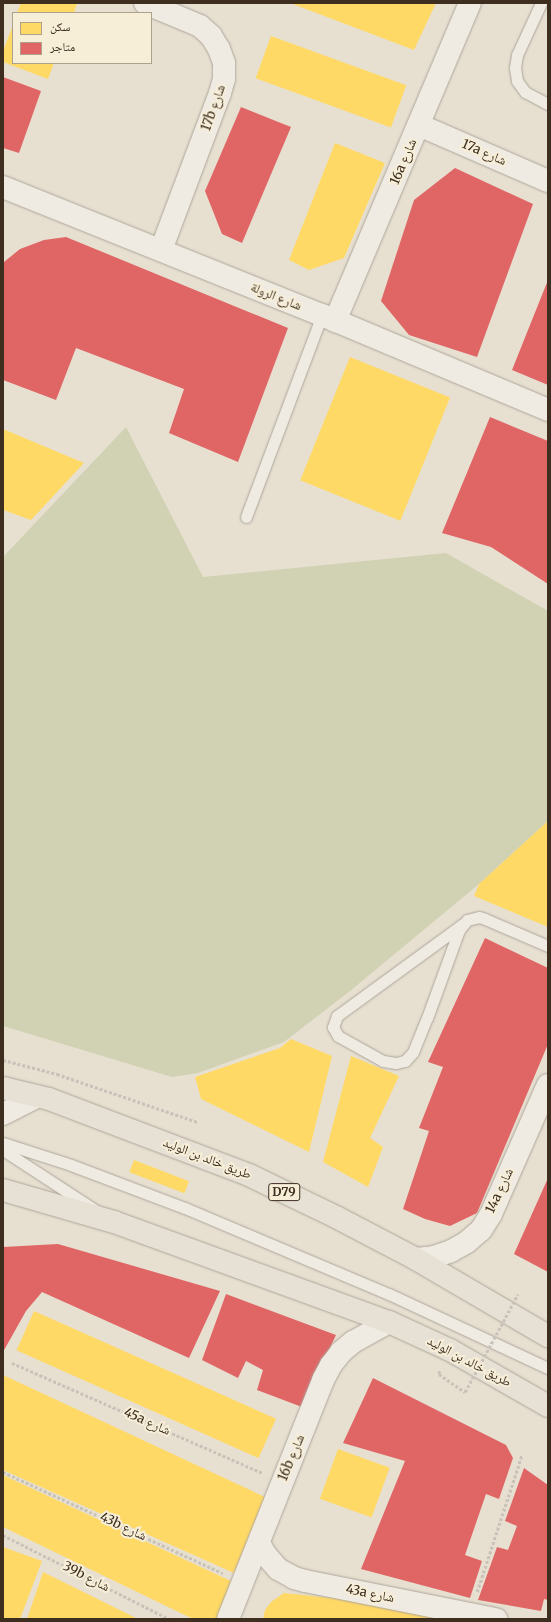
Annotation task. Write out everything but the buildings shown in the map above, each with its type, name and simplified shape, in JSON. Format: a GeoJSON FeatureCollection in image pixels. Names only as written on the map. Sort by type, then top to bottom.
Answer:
{"type":"FeatureCollection","features":[{"type":"Feature","properties":{"kind":"main road","name":"طريق خالد بن الوليد"},"geometry":{"type":"LineString","coordinates":[[3,1088],[49,1099],[249,1175],[336,1217],[416,1259],[548,1336]]}},
{"type":"Feature","properties":{"kind":"main road","name":"طريق خالد بن الوليد"},"geometry":{"type":"LineString","coordinates":[[3,1190],[114,1222],[389,1322],[450,1350],[548,1406]]}},
{"type":"Feature","properties":{"kind":"street","name":"17b شارع"},"geometry":{"type":"LineString","coordinates":[[145,3],[200,26],[211,36],[220,49],[224,63],[224,79],[220,93],[161,250]]}},
{"type":"Feature","properties":{"kind":"street","name":"16a شارع"},"geometry":{"type":"LineString","coordinates":[[329,318],[419,125],[470,3]]}},
{"type":"Feature","properties":{"kind":"street","name":"17a شارع"},"geometry":{"type":"LineString","coordinates":[[419,125],[548,181]]}},
{"type":"Feature","properties":{"kind":"street","name":"شارع الرولة"},"geometry":{"type":"LineString","coordinates":[[3,187],[329,318],[548,410]]}},
{"type":"Feature","properties":{"kind":"street","name":"14a شارع"},"geometry":{"type":"LineString","coordinates":[[416,1259],[434,1257],[452,1251],[467,1242],[481,1230],[490,1214],[548,1085]]}},
{"type":"Feature","properties":{"kind":"street"},"geometry":{"type":"LineString","coordinates":[[3,1114],[36,1097]]}},
{"type":"Feature","properties":{"kind":"street","name":"16b شارع"},"geometry":{"type":"LineString","coordinates":[[228,1619],[323,1380],[331,1365],[341,1352],[354,1342],[389,1322]]}},
{"type":"Feature","properties":{"kind":"street","name":"43a شارع"},"geometry":{"type":"LineString","coordinates":[[259,1543],[265,1554],[278,1569],[294,1578],[496,1619]]}},
{"type":"Feature","properties":{"kind":"lane"},"geometry":{"type":"LineString","coordinates":[[542,3],[517,55],[515,68],[517,81],[525,92],[548,104]]}},
{"type":"Feature","properties":{"kind":"lane"},"geometry":{"type":"LineString","coordinates":[[246,517],[329,318]]}},
{"type":"Feature","properties":{"kind":"lane"},"geometry":{"type":"LineString","coordinates":[[463,924],[413,1052],[406,1061],[396,1063],[383,1061],[338,1036],[333,1027],[337,1016],[467,920],[480,917],[548,946]]}},
{"type":"Feature","properties":{"kind":"lane"},"geometry":{"type":"LineString","coordinates":[[3,1143],[71,1165],[185,1208],[389,1294],[548,1368]]}},
{"type":"Feature","properties":{"kind":"lane"},"geometry":{"type":"LineString","coordinates":[[3,1150],[114,1222]]}},
{"type":"Feature","properties":{"kind":"path"},"geometry":{"type":"LineString","coordinates":[[3,1060],[57,1074],[197,1122]]}},
{"type":"Feature","properties":{"kind":"path"},"geometry":{"type":"LineString","coordinates":[[439,1374],[465,1392],[518,1294]]}},
{"type":"Feature","properties":{"kind":"path","name":"45a شارع"},"geometry":{"type":"LineString","coordinates":[[12,1363],[282,1482]]}},
{"type":"Feature","properties":{"kind":"path"},"geometry":{"type":"LineString","coordinates":[[474,1600],[522,1454]]}},
{"type":"Feature","properties":{"kind":"path","name":"43b شارع"},"geometry":{"type":"LineString","coordinates":[[3,1472],[243,1582]]}},
{"type":"Feature","properties":{"kind":"path","name":"39b شارع"},"geometry":{"type":"LineString","coordinates":[[3,1535],[168,1619]]}},
{"type":"Feature","properties":{"kind":"green space"},"geometry":{"type":"Polygon","coordinates":[[[126,427],[203,577],[446,553],[548,611],[548,821],[479,884],[350,991],[284,1042],[198,1073],[172,1077],[3,1026],[3,557],[126,427]]]}}]}
